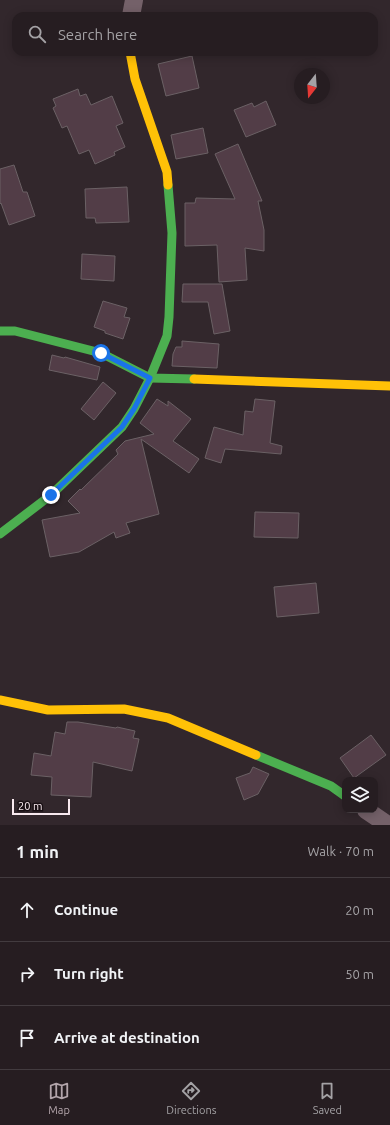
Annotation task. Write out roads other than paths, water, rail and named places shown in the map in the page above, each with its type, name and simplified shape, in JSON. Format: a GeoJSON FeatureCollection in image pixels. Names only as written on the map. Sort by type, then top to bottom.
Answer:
{"type":"FeatureCollection","features":[{"type":"Feature","properties":{"kind":"street"},"geometry":{"type":"LineString","coordinates":[[132,12],[134,0]]}},
{"type":"Feature","properties":{"kind":"street"},"geometry":{"type":"LineString","coordinates":[[0,534],[51,495],[122,427],[134,409],[150,378],[167,336],[172,233],[167,172],[134,79],[131,56]]}},
{"type":"Feature","properties":{"kind":"street"},"geometry":{"type":"LineString","coordinates":[[0,331],[15,331],[101,353],[150,378],[390,386]]}},
{"type":"Feature","properties":{"kind":"street"},"geometry":{"type":"LineString","coordinates":[[0,700],[48,710],[124,709],[168,718],[331,786],[342,794]]}},
{"type":"Feature","properties":{"kind":"street"},"geometry":{"type":"LineString","coordinates":[[370,813],[388,825]]}}]}
